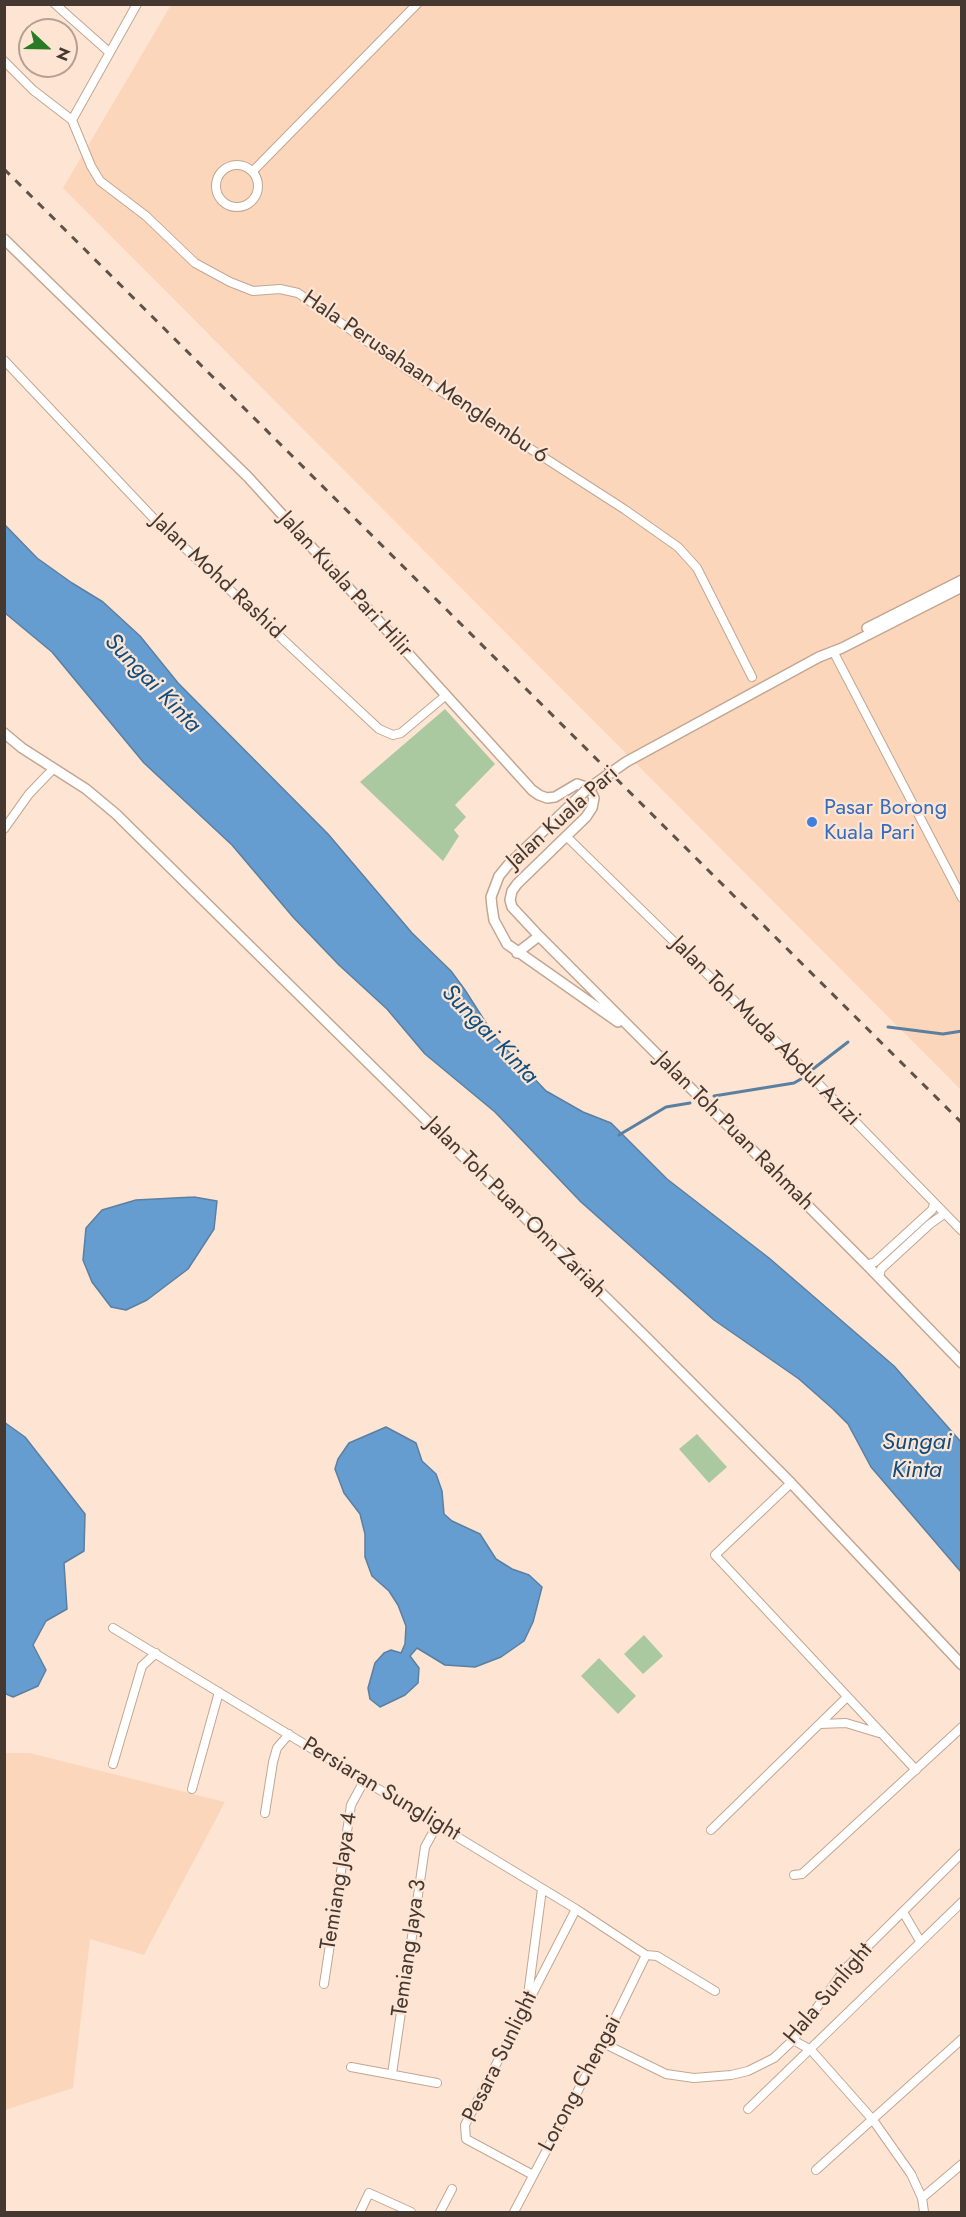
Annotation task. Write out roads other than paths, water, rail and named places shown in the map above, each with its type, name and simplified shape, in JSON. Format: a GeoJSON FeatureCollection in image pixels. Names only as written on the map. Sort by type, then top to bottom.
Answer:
{"type":"FeatureCollection","features":[{"type":"Feature","properties":{"kind":"street"},"geometry":{"type":"LineString","coordinates":[[55,4],[109,52]]}},
{"type":"Feature","properties":{"kind":"street"},"geometry":{"type":"LineString","coordinates":[[4,61],[51,106],[72,120],[137,4]]}},
{"type":"Feature","properties":{"kind":"street"},"geometry":{"type":"LineString","coordinates":[[253,171],[417,4]]}},
{"type":"Feature","properties":{"kind":"street","name":"Hala Perusahaan Menglembu 6"},"geometry":{"type":"LineString","coordinates":[[72,120],[91,166],[100,181],[146,216],[195,263],[230,282],[253,291],[280,289],[298,293],[408,370],[624,509],[678,548],[697,567],[752,677]]}},
{"type":"Feature","properties":{"kind":"street"},"geometry":{"type":"LineString","coordinates":[[233,165],[243,165],[253,171],[258,181],[258,192],[252,201],[242,206],[231,206],[222,200],[217,190],[217,180],[223,170],[233,165]]}},
{"type":"Feature","properties":{"kind":"street","name":"Jalan Kuala Pari Hilir"},"geometry":{"type":"LineString","coordinates":[[4,239],[248,477],[539,795],[547,798],[555,797],[577,784],[589,788],[594,798],[592,808],[586,817],[517,884],[510,900]]}},
{"type":"Feature","properties":{"kind":"street","name":"Jalan Mohd Rashid"},"geometry":{"type":"LineString","coordinates":[[4,360],[158,523],[379,729],[393,735],[401,733],[446,696]]}},
{"type":"Feature","properties":{"kind":"street","name":"Jalan Kuala Pari"},"geometry":{"type":"LineString","coordinates":[[833,651],[839,643],[962,580]]}},
{"type":"Feature","properties":{"kind":"street","name":"Jalan Kuala Pari"},"geometry":{"type":"LineString","coordinates":[[637,1036],[507,944],[494,920],[491,897],[494,886],[508,865],[585,791],[626,762],[819,657],[842,648],[962,587]]}},
{"type":"Feature","properties":{"kind":"street"},"geometry":{"type":"LineString","coordinates":[[833,651],[962,898]]}},
{"type":"Feature","properties":{"kind":"street","name":"Jalan Toh Puan Onn Zariah"},"geometry":{"type":"LineString","coordinates":[[4,733],[52,769],[86,789],[116,814],[632,1322],[791,1483],[962,1665]]}},
{"type":"Feature","properties":{"kind":"street"},"geometry":{"type":"LineString","coordinates":[[4,829],[29,794],[52,769]]}},
{"type":"Feature","properties":{"kind":"street","name":"Jalan Toh Muda Abdul Azizi"},"geometry":{"type":"LineString","coordinates":[[566,836],[802,1067],[962,1231]]}},
{"type":"Feature","properties":{"kind":"street","name":"Jalan Toh Puan Rahmah"},"geometry":{"type":"LineString","coordinates":[[510,900],[512,907],[539,936],[962,1363]]}},
{"type":"Feature","properties":{"kind":"street"},"geometry":{"type":"LineString","coordinates":[[517,952],[539,936]]}},
{"type":"Feature","properties":{"kind":"street"},"geometry":{"type":"LineString","coordinates":[[879,1277],[881,1269],[927,1220],[934,1204]]}},
{"type":"Feature","properties":{"kind":"street"},"geometry":{"type":"LineString","coordinates":[[867,1265],[875,1262],[927,1220],[944,1214]]}},
{"type":"Feature","properties":{"kind":"street"},"geometry":{"type":"LineString","coordinates":[[791,1483],[715,1555],[916,1770]]}},
{"type":"Feature","properties":{"kind":"street","name":"Persiaran Sunglight"},"geometry":{"type":"LineString","coordinates":[[113,1628],[576,1909],[646,1955],[657,1956],[714,1991]]}},
{"type":"Feature","properties":{"kind":"street"},"geometry":{"type":"LineString","coordinates":[[113,1764],[142,1666],[156,1653]]}},
{"type":"Feature","properties":{"kind":"street"},"geometry":{"type":"LineString","coordinates":[[192,1789],[219,1692]]}},
{"type":"Feature","properties":{"kind":"street"},"geometry":{"type":"LineString","coordinates":[[711,1830],[847,1697]]}},
{"type":"Feature","properties":{"kind":"street"},"geometry":{"type":"LineString","coordinates":[[820,1724],[846,1723],[883,1735]]}},
{"type":"Feature","properties":{"kind":"street"},"geometry":{"type":"LineString","coordinates":[[794,1875],[802,1874],[962,1728]]}},
{"type":"Feature","properties":{"kind":"street"},"geometry":{"type":"LineString","coordinates":[[265,1814],[277,1748],[289,1734]]}},
{"type":"Feature","properties":{"kind":"street","name":"Temiang Jaya 4"},"geometry":{"type":"LineString","coordinates":[[324,1984],[351,1805],[364,1782]]}},
{"type":"Feature","properties":{"kind":"street","name":"Temiang Jaya 3"},"geometry":{"type":"LineString","coordinates":[[392,2074],[425,1847],[436,1825]]}},
{"type":"Feature","properties":{"kind":"street","name":"Hala Sunlight"},"geometry":{"type":"LineString","coordinates":[[603,2043],[666,2074],[694,2078],[748,2071],[774,2058],[793,2040],[846,1968],[962,1853]]}},
{"type":"Feature","properties":{"kind":"street"},"geometry":{"type":"LineString","coordinates":[[528,1999],[542,1889]]}},
{"type":"Feature","properties":{"kind":"street"},"geometry":{"type":"LineString","coordinates":[[748,2109],[962,1902]]}},
{"type":"Feature","properties":{"kind":"street","name":"Pesara Sunlight"},"geometry":{"type":"LineString","coordinates":[[533,2175],[466,2139],[465,2125],[576,1909]]}},
{"type":"Feature","properties":{"kind":"street"},"geometry":{"type":"LineString","coordinates":[[903,1912],[920,1941]]}},
{"type":"Feature","properties":{"kind":"street","name":"Lorong Chengai"},"geometry":{"type":"LineString","coordinates":[[514,2212],[603,2043],[646,1955]]}},
{"type":"Feature","properties":{"kind":"street"},"geometry":{"type":"LineString","coordinates":[[816,2170],[962,2039]]}},
{"type":"Feature","properties":{"kind":"street"},"geometry":{"type":"LineString","coordinates":[[793,2040],[811,2050],[873,2120],[911,2174],[922,2198],[924,2212]]}},
{"type":"Feature","properties":{"kind":"street"},"geometry":{"type":"LineString","coordinates":[[351,2067],[437,2083]]}},
{"type":"Feature","properties":{"kind":"street"},"geometry":{"type":"LineString","coordinates":[[922,2198],[962,2164]]}},
{"type":"Feature","properties":{"kind":"street"},"geometry":{"type":"LineString","coordinates":[[440,2212],[452,2189]]}},
{"type":"Feature","properties":{"kind":"street"},"geometry":{"type":"LineString","coordinates":[[360,2212],[369,2193],[411,2212]]}},
{"type":"Feature","properties":{"kind":"water","name":"Sungai Kinta"},"geometry":{"type":"Polygon","coordinates":[[[5,525],[37,558],[103,602],[140,636],[178,683],[328,834],[412,933],[451,971],[495,1037],[546,1091],[583,1112],[611,1123],[667,1179],[769,1258],[894,1366],[961,1442],[961,1572],[871,1467],[848,1424],[799,1379],[714,1320],[581,1202],[495,1112],[425,1054],[387,1009],[339,965],[293,917],[232,845],[144,763],[52,652],[5,613],[5,525]]]}},
{"type":"Feature","properties":{"kind":"water"},"geometry":{"type":"Polygon","coordinates":[[[194,1197],[217,1201],[214,1229],[188,1269],[147,1300],[126,1310],[111,1307],[92,1282],[83,1260],[86,1228],[102,1210],[136,1200],[194,1197]]]}},
{"type":"Feature","properties":{"kind":"water"},"geometry":{"type":"Polygon","coordinates":[[[4,1422],[25,1437],[85,1514],[84,1551],[64,1563],[67,1609],[46,1621],[33,1645],[46,1670],[38,1686],[13,1697],[4,1693],[4,1422]]]}},
{"type":"Feature","properties":{"kind":"water"},"geometry":{"type":"Polygon","coordinates":[[[386,1427],[416,1443],[422,1461],[436,1474],[442,1491],[444,1514],[452,1521],[480,1534],[496,1559],[512,1569],[529,1575],[542,1587],[533,1622],[524,1641],[501,1657],[475,1667],[445,1665],[417,1648],[410,1656],[419,1668],[418,1683],[405,1695],[380,1707],[370,1699],[368,1688],[375,1663],[384,1653],[391,1650],[401,1653],[405,1644],[406,1626],[398,1605],[389,1591],[372,1576],[365,1557],[365,1534],[360,1514],[344,1493],[335,1469],[338,1459],[349,1443],[386,1427]]]}},
{"type":"Feature","properties":{"kind":"waterway"},"geometry":{"type":"LineString","coordinates":[[888,1027],[943,1034],[962,1031]]}},
{"type":"Feature","properties":{"kind":"waterway"},"geometry":{"type":"LineString","coordinates":[[813,1069],[848,1042]]}},
{"type":"Feature","properties":{"kind":"waterway"},"geometry":{"type":"LineString","coordinates":[[714,1096],[794,1083],[801,1079]]}},
{"type":"Feature","properties":{"kind":"waterway"},"geometry":{"type":"LineString","coordinates":[[619,1135],[666,1107],[690,1103]]}},
{"type":"Feature","properties":{"kind":"railway"},"geometry":{"type":"LineString","coordinates":[[4,169],[962,1123]]}},
{"type":"Feature","properties":{"kind":"place","name":"Pasar Borong Kuala Pari"},"geometry":{"type":"Point","coordinates":[812,822]}}]}
